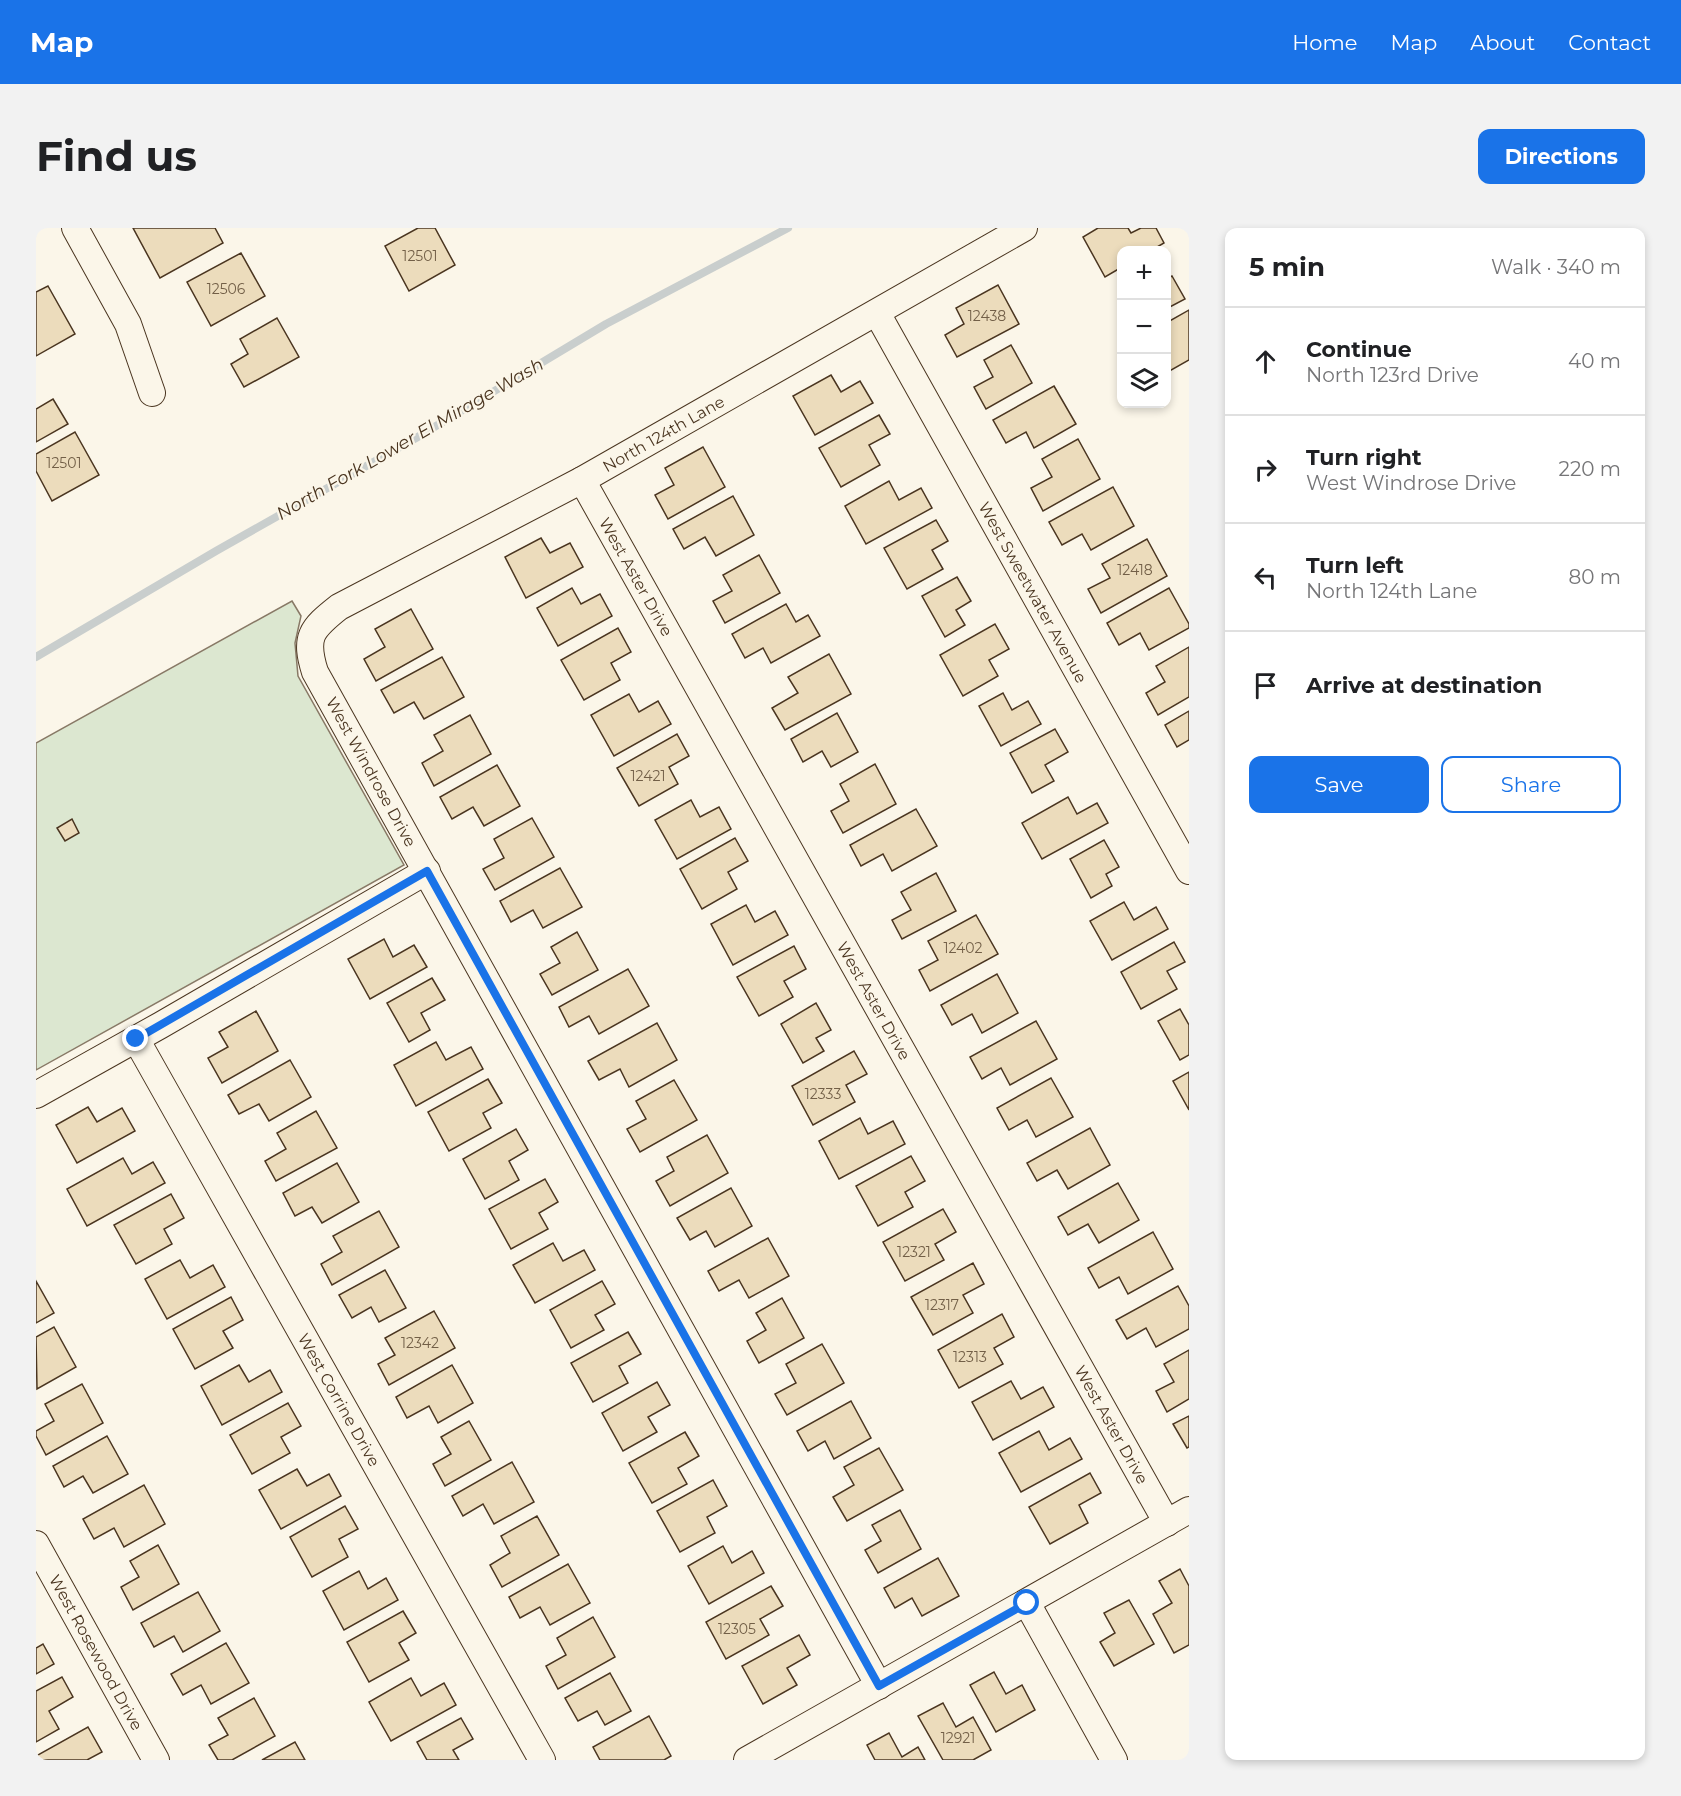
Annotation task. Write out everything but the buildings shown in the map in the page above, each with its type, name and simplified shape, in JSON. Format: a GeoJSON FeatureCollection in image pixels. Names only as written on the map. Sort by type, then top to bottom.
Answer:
{"type":"FeatureCollection","features":[{"type":"Feature","properties":{"kind":"street"},"geometry":{"type":"LineString","coordinates":[[75,228],[128,324],[152,393]]}},
{"type":"Feature","properties":{"kind":"street","name":"North 124th Lane"},"geometry":{"type":"LineString","coordinates":[[309,643],[321,622],[339,607],[582,480],[1024,228]]}},
{"type":"Feature","properties":{"kind":"street","name":"West Sweetwater Avenue"},"geometry":{"type":"LineString","coordinates":[[877,313],[1189,871]]}},
{"type":"Feature","properties":{"kind":"street","name":"West Aster Drive"},"geometry":{"type":"LineString","coordinates":[[582,480],[1167,1523]]}},
{"type":"Feature","properties":{"kind":"street","name":"West Windrose Drive"},"geometry":{"type":"LineString","coordinates":[[309,643],[315,672],[879,1686]]}},
{"type":"Feature","properties":{"kind":"street"},"geometry":{"type":"LineString","coordinates":[[36,1095],[427,871]]}},
{"type":"Feature","properties":{"kind":"street","name":"West Corrine Drive"},"geometry":{"type":"LineString","coordinates":[[136,1039],[542,1760]]}},
{"type":"Feature","properties":{"kind":"street"},"geometry":{"type":"LineString","coordinates":[[747,1760],[1189,1510]]}},
{"type":"Feature","properties":{"kind":"street","name":"West Rosewood Drive"},"geometry":{"type":"LineString","coordinates":[[36,1544],[156,1760]]}},
{"type":"Feature","properties":{"kind":"street"},"geometry":{"type":"LineString","coordinates":[[1027,1603],[1114,1760]]}},
{"type":"Feature","properties":{"kind":"green space"},"geometry":{"type":"Polygon","coordinates":[[[292,601],[301,616],[295,643],[298,676],[404,865],[36,1070],[36,743],[292,601]]]}},
{"type":"Feature","properties":{"kind":"waterway","name":"North Fork Lower El Mirage Wash"},"geometry":{"type":"LineString","coordinates":[[36,657],[216,551],[416,438],[606,324],[788,228]]}},
{"type":"Feature","properties":{"kind":"route"},"geometry":{"type":"LineString","coordinates":[[136,1039],[427,871],[879,1686],[1027,1603]]}}]}
